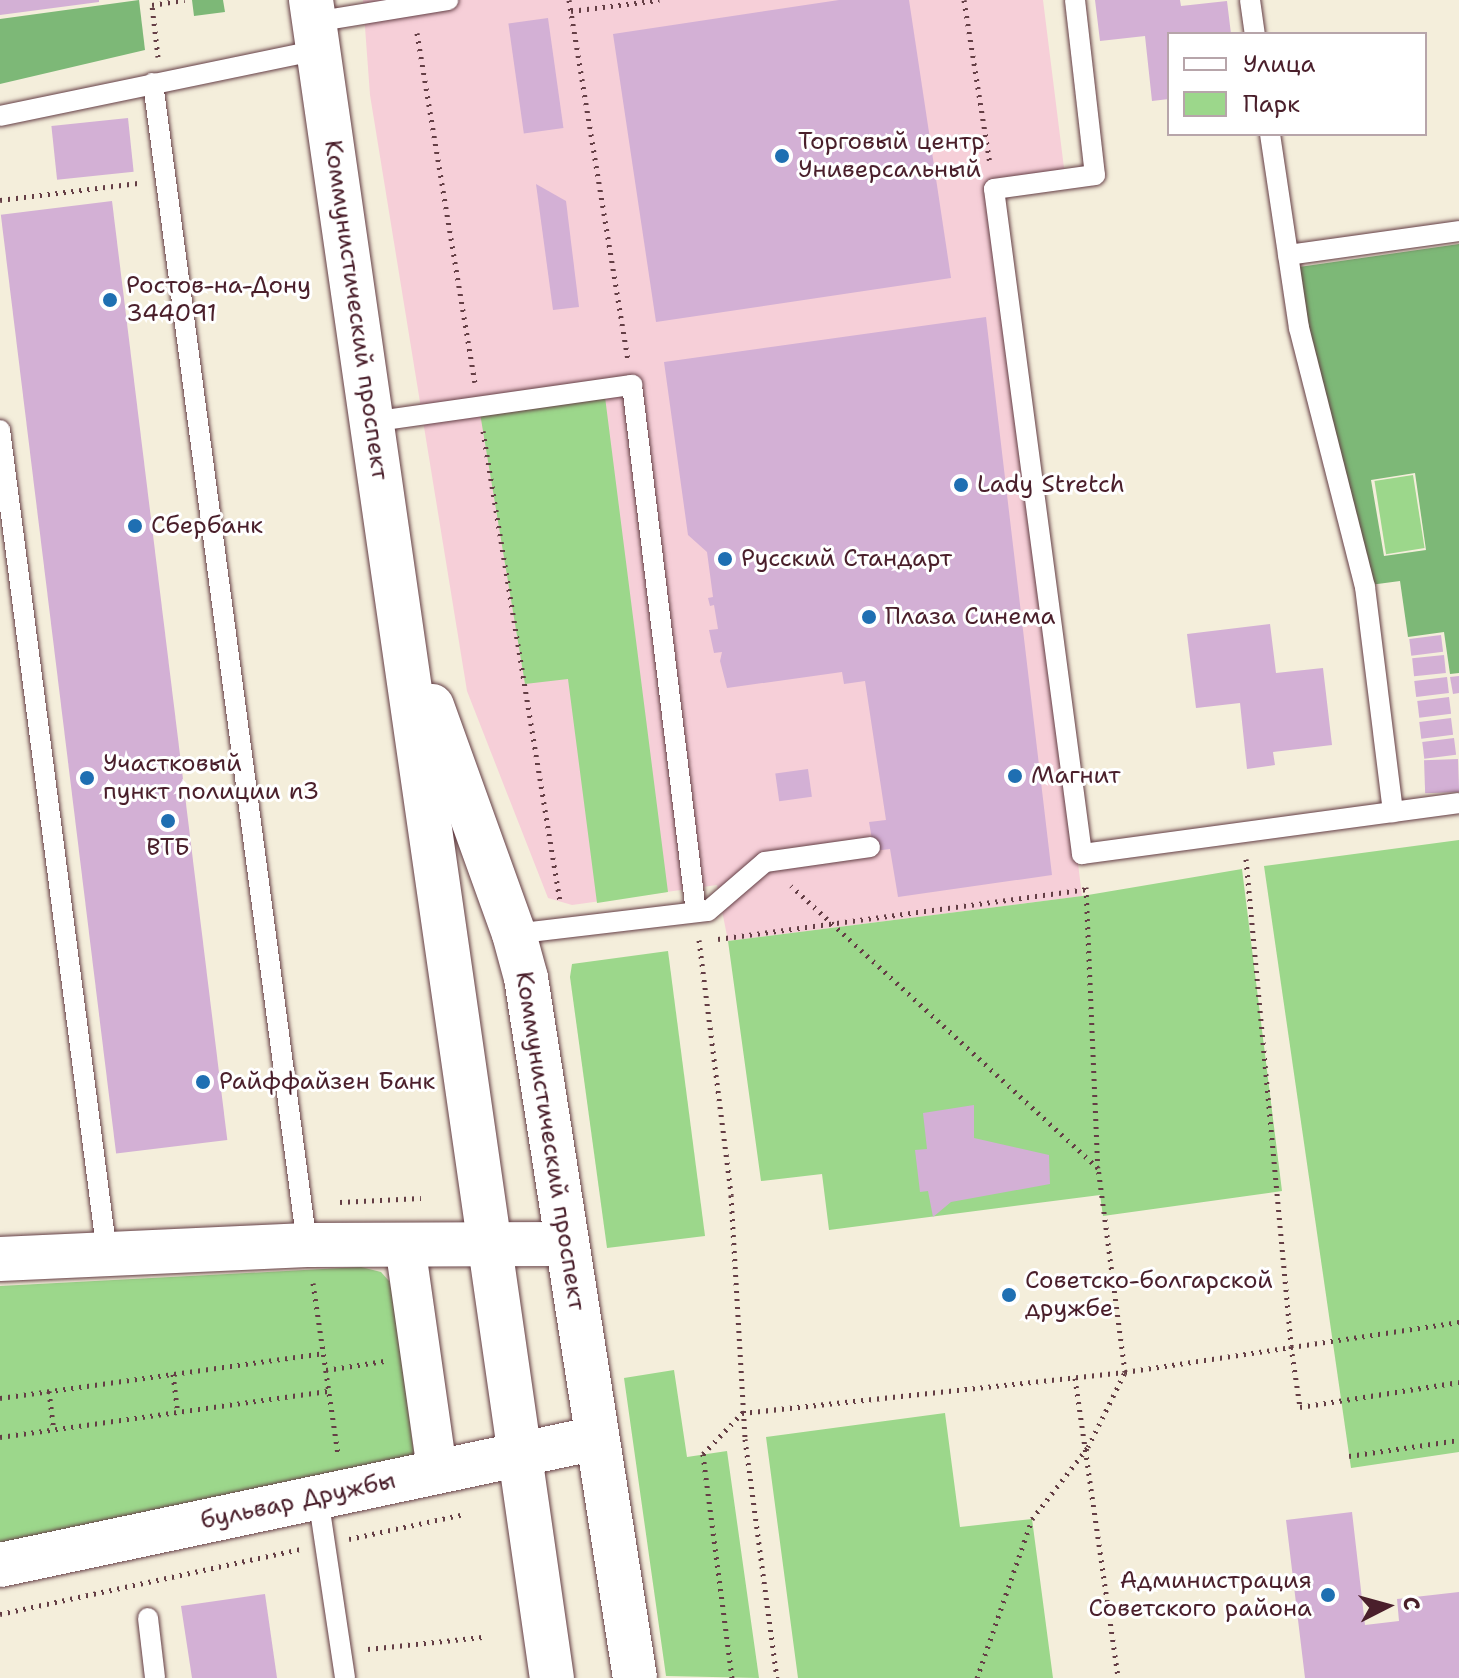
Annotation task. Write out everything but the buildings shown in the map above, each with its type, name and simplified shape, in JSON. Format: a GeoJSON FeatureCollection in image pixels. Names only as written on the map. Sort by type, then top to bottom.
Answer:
{"type":"FeatureCollection","features":[{"type":"Feature","properties":{"kind":"main road","name":"Коммунистический проспект"},"geometry":{"type":"LineString","coordinates":[[314,24],[552,1678]]}},
{"type":"Feature","properties":{"kind":"main road","name":"Коммунистический проспект"},"geometry":{"type":"LineString","coordinates":[[401,621],[514,934],[526,978],[635,1678]]}},
{"type":"Feature","properties":{"kind":"main road"},"geometry":{"type":"LineString","coordinates":[[0,1259],[307,1245],[567,1244]]}},
{"type":"Feature","properties":{"kind":"main road","name":"бульвар Дружбы"},"geometry":{"type":"LineString","coordinates":[[0,1565],[597,1438]]}},
{"type":"Feature","properties":{"kind":"street"},"geometry":{"type":"LineString","coordinates":[[405,1245],[437,1471]]}},
{"type":"Feature","properties":{"kind":"lane"},"geometry":{"type":"LineString","coordinates":[[0,116],[156,82],[314,24],[448,0]]}},
{"type":"Feature","properties":{"kind":"lane"},"geometry":{"type":"LineString","coordinates":[[1075,0],[1095,175],[994,189],[1082,854],[1459,803]]}},
{"type":"Feature","properties":{"kind":"lane"},"geometry":{"type":"LineString","coordinates":[[1250,0],[1255,32]]}},
{"type":"Feature","properties":{"kind":"lane"},"geometry":{"type":"LineString","coordinates":[[156,82],[165,180],[307,1245]]}},
{"type":"Feature","properties":{"kind":"lane"},"geometry":{"type":"LineString","coordinates":[[1270,136],[1299,328],[1365,587],[1393,812]]}},
{"type":"Feature","properties":{"kind":"lane"},"geometry":{"type":"LineString","coordinates":[[1288,255],[1459,231]]}},
{"type":"Feature","properties":{"kind":"lane"},"geometry":{"type":"LineString","coordinates":[[371,422],[632,385],[696,912]]}},
{"type":"Feature","properties":{"kind":"lane"},"geometry":{"type":"LineString","coordinates":[[0,430],[107,1254]]}},
{"type":"Feature","properties":{"kind":"lane"},"geometry":{"type":"LineString","coordinates":[[514,934],[708,911],[765,862],[870,847]]}},
{"type":"Feature","properties":{"kind":"lane"},"geometry":{"type":"LineString","coordinates":[[331,1494],[325,1544],[345,1678]]}},
{"type":"Feature","properties":{"kind":"lane"},"geometry":{"type":"LineString","coordinates":[[148,1618],[155,1678]]}},
{"type":"Feature","properties":{"kind":"path"},"geometry":{"type":"LineString","coordinates":[[156,82],[152,5],[185,0]]}},
{"type":"Feature","properties":{"kind":"path"},"geometry":{"type":"LineString","coordinates":[[569,0],[632,385]]}},
{"type":"Feature","properties":{"kind":"path"},"geometry":{"type":"LineString","coordinates":[[571,11],[659,0]]}},
{"type":"Feature","properties":{"kind":"path"},"geometry":{"type":"LineString","coordinates":[[964,0],[994,189]]}},
{"type":"Feature","properties":{"kind":"path"},"geometry":{"type":"LineString","coordinates":[[413,6],[565,928]]}},
{"type":"Feature","properties":{"kind":"path"},"geometry":{"type":"LineString","coordinates":[[0,200],[165,180]]}},
{"type":"Feature","properties":{"kind":"path"},"geometry":{"type":"LineString","coordinates":[[1243,832],[1291,1346],[1300,1407],[1459,1382]]}},
{"type":"Feature","properties":{"kind":"path"},"geometry":{"type":"LineString","coordinates":[[977,1678],[1032,1519],[1088,1447],[1125,1372],[1098,1168],[1082,854]]}},
{"type":"Feature","properties":{"kind":"path"},"geometry":{"type":"LineString","coordinates":[[765,862],[1098,1168]]}},
{"type":"Feature","properties":{"kind":"path"},"geometry":{"type":"LineString","coordinates":[[699,941],[1086,889]]}},
{"type":"Feature","properties":{"kind":"path"},"geometry":{"type":"LineString","coordinates":[[696,912],[731,1195],[742,1413],[777,1678]]}},
{"type":"Feature","properties":{"kind":"path"},"geometry":{"type":"LineString","coordinates":[[307,1245],[328,1391],[331,1494]]}},
{"type":"Feature","properties":{"kind":"path"},"geometry":{"type":"LineString","coordinates":[[732,1678],[703,1454],[742,1413],[1125,1372],[1459,1322]]}},
{"type":"Feature","properties":{"kind":"path"},"geometry":{"type":"LineString","coordinates":[[0,1398],[323,1353]]}},
{"type":"Feature","properties":{"kind":"path"},"geometry":{"type":"LineString","coordinates":[[173,1374],[178,1412]]}},
{"type":"Feature","properties":{"kind":"path"},"geometry":{"type":"LineString","coordinates":[[1075,1378],[1088,1447],[1118,1678]]}},
{"type":"Feature","properties":{"kind":"path"},"geometry":{"type":"LineString","coordinates":[[49,1391],[54,1430]]}},
{"type":"Feature","properties":{"kind":"path"},"geometry":{"type":"LineString","coordinates":[[0,1437],[328,1391]]}},
{"type":"Feature","properties":{"kind":"path"},"geometry":{"type":"LineString","coordinates":[[1349,1456],[1459,1440]]}},
{"type":"Feature","properties":{"kind":"path"},"geometry":{"type":"LineString","coordinates":[[0,1614],[465,1514]]}},
{"type":"Feature","properties":{"kind":"path"},"geometry":{"type":"LineString","coordinates":[[341,1652],[482,1637]]}},
{"type":"Feature","properties":{"kind":"shaded area"},"geometry":{"type":"Polygon","coordinates":[[[363,0],[1043,0],[1066,184],[997,196],[1082,896],[728,941],[717,885],[572,905],[548,898],[467,691],[370,95],[363,0]]]}},
{"type":"Feature","properties":{"kind":"green space"},"geometry":{"type":"Polygon","coordinates":[[[139,0],[145,50],[0,84],[0,19],[139,0]]]}},
{"type":"Feature","properties":{"kind":"green space"},"geometry":{"type":"Polygon","coordinates":[[[192,0],[223,0],[225,12],[194,16],[192,0]]]}},
{"type":"Feature","properties":{"kind":"green space"},"geometry":{"type":"Polygon","coordinates":[[[1459,244],[1459,673],[1450,674],[1444,632],[1408,637],[1400,581],[1370,585],[1307,326],[1299,267],[1459,244]],[[1415,473],[1371,480],[1384,556],[1426,550],[1415,473]]]}},
{"type":"Feature","properties":{"kind":"green space"},"geometry":{"type":"Polygon","coordinates":[[[604,389],[668,892],[597,903],[568,679],[525,684],[479,407],[604,389]]]}},
{"type":"Feature","properties":{"kind":"green space"},"geometry":{"type":"Polygon","coordinates":[[[1413,475],[1425,548],[1386,554],[1374,481],[1413,475]]]}},
{"type":"Feature","properties":{"kind":"green space"},"geometry":{"type":"Polygon","coordinates":[[[1459,840],[1459,1452],[1351,1468],[1264,866],[1459,840]]]}},
{"type":"Feature","properties":{"kind":"green space"},"geometry":{"type":"Polygon","coordinates":[[[1242,869],[1282,1191],[1103,1216],[1100,1195],[829,1230],[822,1174],[761,1181],[728,941],[1082,896],[1242,869]]]}},
{"type":"Feature","properties":{"kind":"green space"},"geometry":{"type":"Polygon","coordinates":[[[668,951],[705,1236],[607,1248],[570,977],[572,964],[668,951]]]}},
{"type":"Feature","properties":{"kind":"green space"},"geometry":{"type":"Polygon","coordinates":[[[361,1267],[381,1272],[389,1281],[394,1298],[414,1455],[0,1553],[0,1286],[361,1267]]]}},
{"type":"Feature","properties":{"kind":"green space"},"geometry":{"type":"Polygon","coordinates":[[[674,1370],[687,1457],[727,1451],[759,1678],[666,1676],[624,1378],[674,1370]]]}},
{"type":"Feature","properties":{"kind":"green space"},"geometry":{"type":"Polygon","coordinates":[[[945,1413],[960,1527],[1032,1519],[1053,1678],[798,1678],[766,1437],[945,1413]]]}},
{"type":"Feature","properties":{"kind":"place","name":"Торговый центр Универсальный"},"geometry":{"type":"Point","coordinates":[782,156]}},
{"type":"Feature","properties":{"kind":"place","name":"Ростов-на-Дону 344091"},"geometry":{"type":"Point","coordinates":[110,300]}},
{"type":"Feature","properties":{"kind":"place","name":"Lady Stretch"},"geometry":{"type":"Point","coordinates":[961,485]}},
{"type":"Feature","properties":{"kind":"place","name":"Сбербанк"},"geometry":{"type":"Point","coordinates":[135,526]}},
{"type":"Feature","properties":{"kind":"place","name":"Русский Стандарт"},"geometry":{"type":"Point","coordinates":[725,559]}},
{"type":"Feature","properties":{"kind":"place","name":"Плаза Синема"},"geometry":{"type":"Point","coordinates":[869,617]}},
{"type":"Feature","properties":{"kind":"place","name":"Магнит"},"geometry":{"type":"Point","coordinates":[1015,776]}},
{"type":"Feature","properties":{"kind":"place","name":"Участковый пункт полиции n3"},"geometry":{"type":"Point","coordinates":[87,778]}},
{"type":"Feature","properties":{"kind":"place","name":"ВТБ"},"geometry":{"type":"Point","coordinates":[168,821]}},
{"type":"Feature","properties":{"kind":"place","name":"Райффайзен Банк"},"geometry":{"type":"Point","coordinates":[203,1082]}},
{"type":"Feature","properties":{"kind":"place","name":"Советско-болгарской дружбе"},"geometry":{"type":"Point","coordinates":[1009,1295]}},
{"type":"Feature","properties":{"kind":"place","name":"Администрация Советского района"},"geometry":{"type":"Point","coordinates":[1328,1595]}}]}
